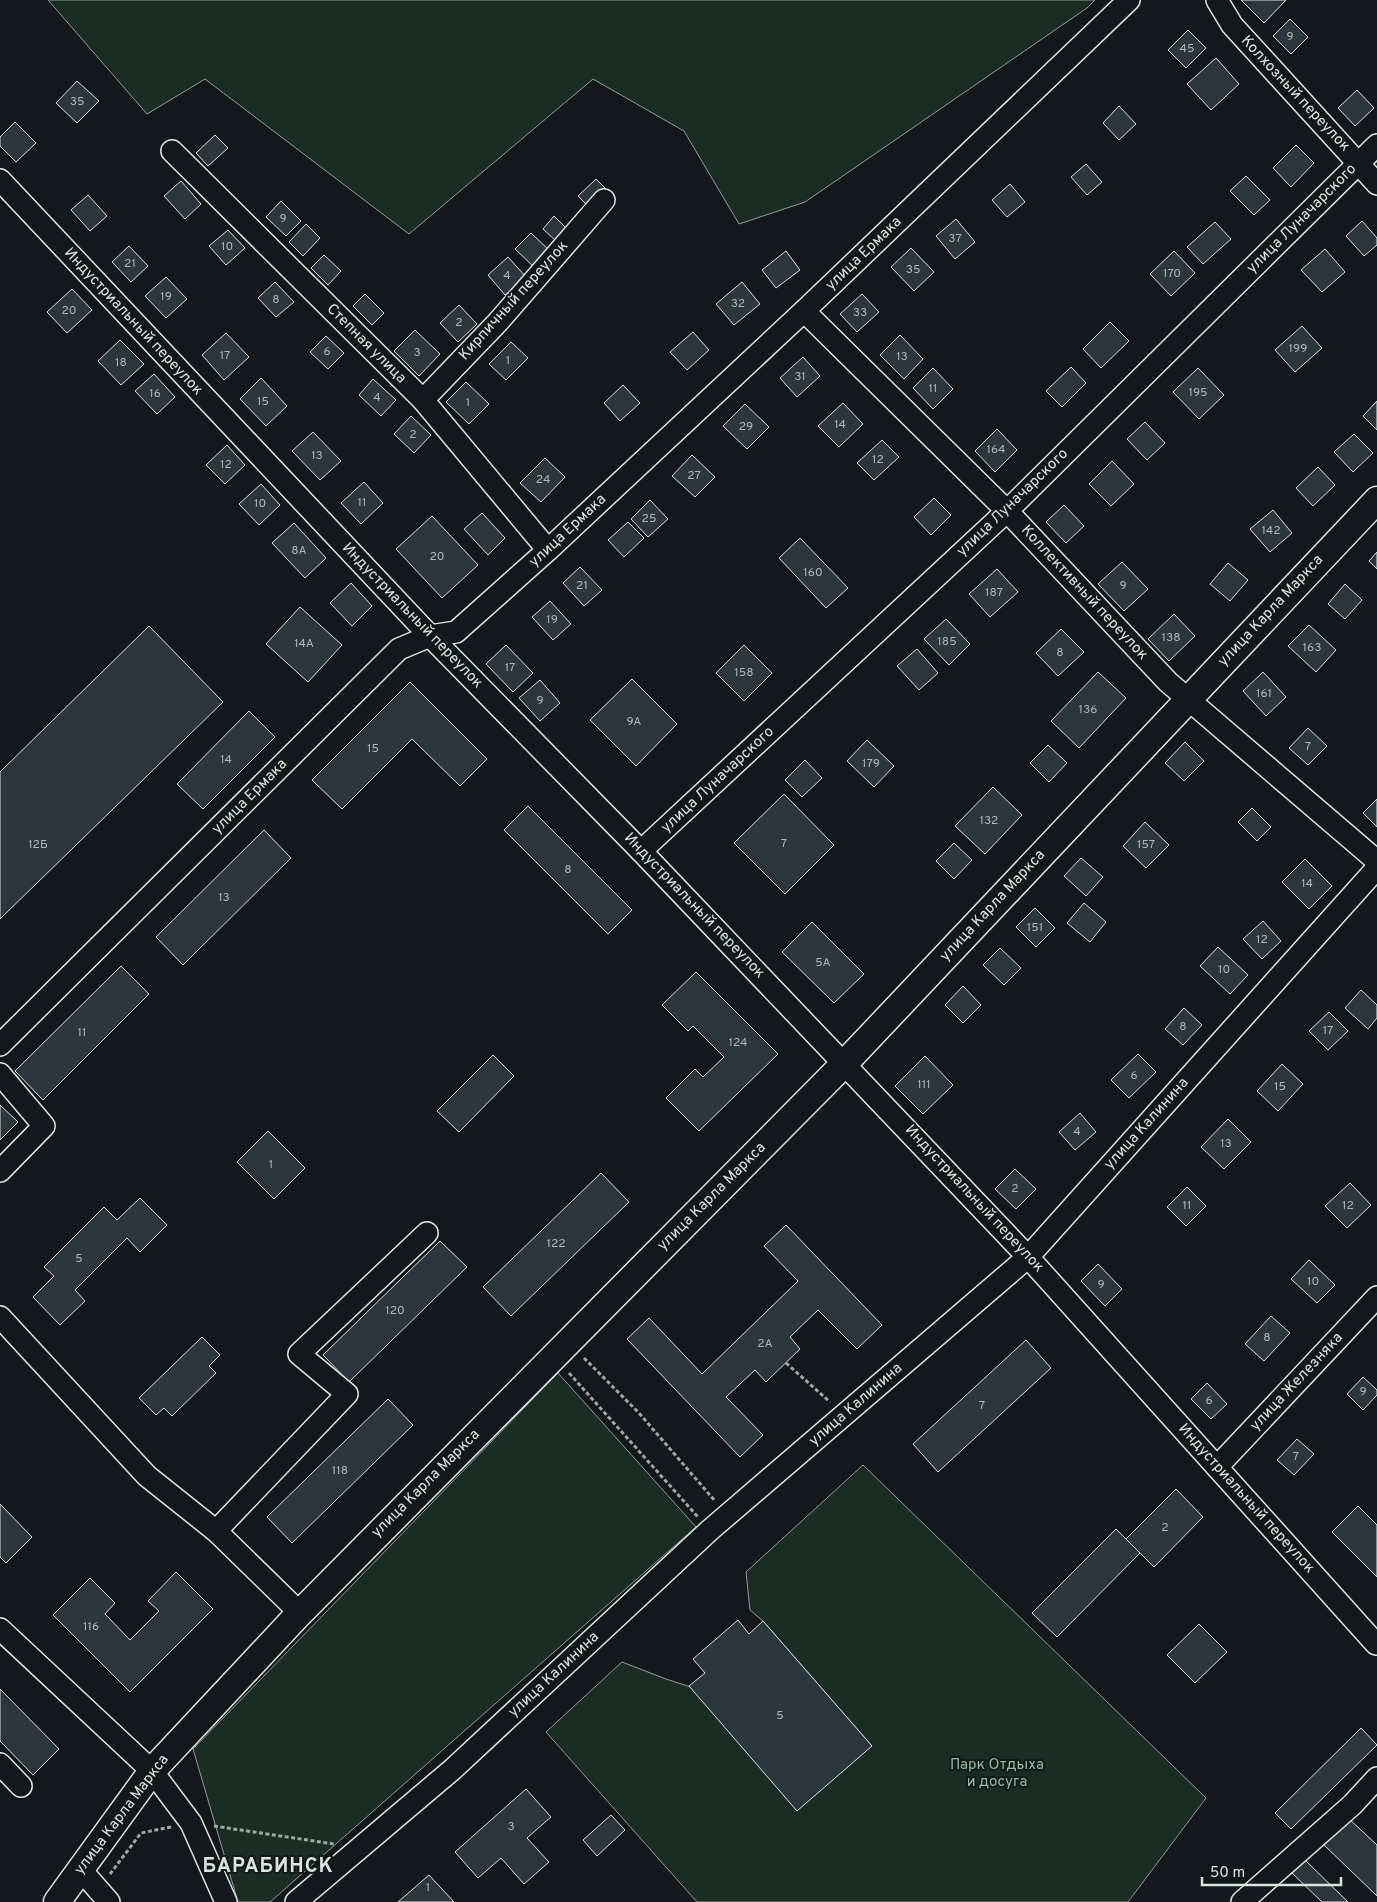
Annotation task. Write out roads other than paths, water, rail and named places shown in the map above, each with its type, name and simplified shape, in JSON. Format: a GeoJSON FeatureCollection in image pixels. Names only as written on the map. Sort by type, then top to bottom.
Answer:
{"type":"FeatureCollection","features":[{"type":"Feature","properties":{"kind":"main road","name":"улица Карла Маркса"},"geometry":{"type":"LineString","coordinates":[[57,1902],[152,1771],[300,1613],[845,1063],[1377,500]]}},
{"type":"Feature","properties":{"kind":"street","name":"улица Ермака"},"geometry":{"type":"LineString","coordinates":[[0,1045],[399,649],[430,636],[456,632],[548,550],[804,311],[1130,0]]}},
{"type":"Feature","properties":{"kind":"street","name":"Колхозный переулок"},"geometry":{"type":"LineString","coordinates":[[1217,0],[1232,25],[1377,184]]}},
{"type":"Feature","properties":{"kind":"street","name":"улица Луначарского"},"geometry":{"type":"LineString","coordinates":[[641,851],[1007,511],[1377,146]]}},
{"type":"Feature","properties":{"kind":"street","name":"Степная улица"},"geometry":{"type":"LineString","coordinates":[[172,151],[423,400],[548,550]]}},
{"type":"Feature","properties":{"kind":"street","name":"Индустриальный переулок"},"geometry":{"type":"LineString","coordinates":[[0,180],[430,636],[641,851],[1028,1257],[1377,1646]]}},
{"type":"Feature","properties":{"kind":"street","name":"Кирпичный переулок"},"geometry":{"type":"LineString","coordinates":[[423,400],[498,322],[604,200]]}},
{"type":"Feature","properties":{"kind":"street","name":"Коллективный переулок"},"geometry":{"type":"LineString","coordinates":[[804,311],[1007,511],[1168,682],[1377,861]]}},
{"type":"Feature","properties":{"kind":"street","name":"улица Калинина"},"geometry":{"type":"LineString","coordinates":[[296,1902],[453,1769],[710,1530],[1028,1257],[1377,868]]}},
{"type":"Feature","properties":{"kind":"street"},"geometry":{"type":"LineString","coordinates":[[0,1074],[44,1126],[0,1171]]}},
{"type":"Feature","properties":{"kind":"street"},"geometry":{"type":"LineString","coordinates":[[216,1530],[347,1394],[299,1354],[426,1232]]}},
{"type":"Feature","properties":{"kind":"street","name":"улица Железняка"},"geometry":{"type":"LineString","coordinates":[[1217,1467],[1377,1297]]}},
{"type":"Feature","properties":{"kind":"street"},"geometry":{"type":"LineString","coordinates":[[0,1317],[147,1476],[216,1530],[300,1613]]}},
{"type":"Feature","properties":{"kind":"street"},"geometry":{"type":"LineString","coordinates":[[0,1629],[152,1771],[191,1823],[226,1902]]}},
{"type":"Feature","properties":{"kind":"street"},"geometry":{"type":"LineString","coordinates":[[0,1764],[21,1786]]}},
{"type":"Feature","properties":{"kind":"street"},"geometry":{"type":"LineString","coordinates":[[1242,1902],[1352,1805],[1377,1778]]}},
{"type":"Feature","properties":{"kind":"street"},"geometry":{"type":"LineString","coordinates":[[81,1870],[104,1896]]}},
{"type":"Feature","properties":{"kind":"district","name":"БАРАБИНСК"},"geometry":{"type":"Point","coordinates":[268,1867]}},
{"type":"Feature","properties":{"kind":"park label","name":"Парк Отдыха и досуга"},"geometry":{"type":"Point","coordinates":[997,1774]}}]}
